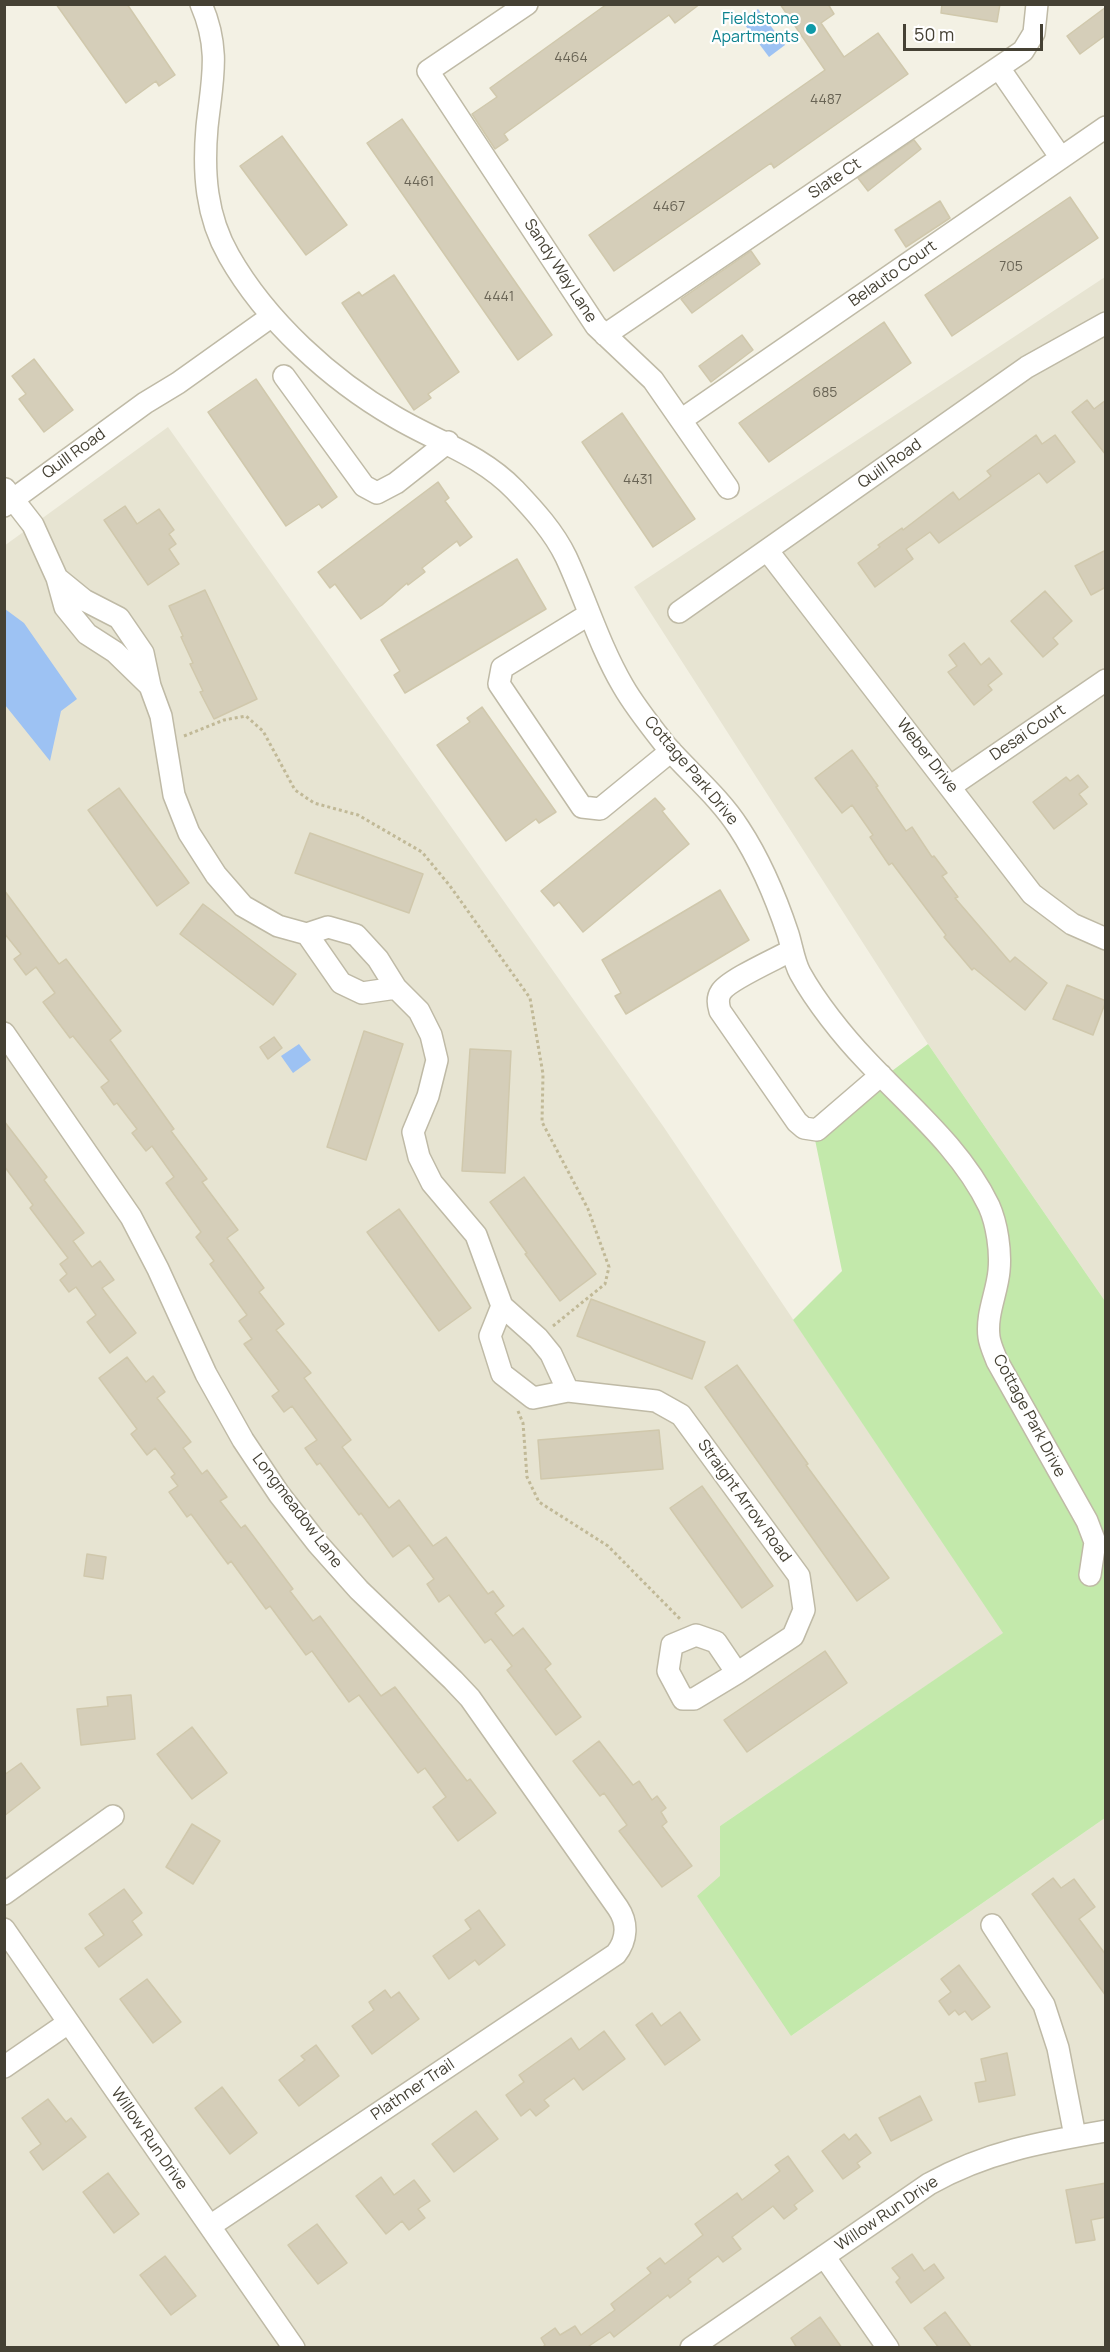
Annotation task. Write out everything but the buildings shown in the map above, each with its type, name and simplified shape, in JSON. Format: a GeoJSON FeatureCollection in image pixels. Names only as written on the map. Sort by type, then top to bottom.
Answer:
{"type":"FeatureCollection","features":[{"type":"Feature","properties":{"kind":"street","name":"Cottage Park Drive"},"geometry":{"type":"LineString","coordinates":[[201,4],[213,41],[215,62],[205,170],[208,200],[215,231],[231,260],[272,316],[306,351],[343,383],[396,418],[448,442],[485,465],[512,487],[543,522],[564,553],[604,652],[625,690],[671,751],[738,825],[772,891],[798,970],[862,1056],[951,1148],[970,1173],[991,1210],[998,1240],[999,1271],[990,1309],[989,1337],[997,1361],[1087,1521],[1095,1542],[1090,1575]]}},
{"type":"Feature","properties":{"kind":"street","name":"Sandy Way Lane"},"geometry":{"type":"LineString","coordinates":[[527,4],[429,71],[596,326],[653,380],[728,488]]}},
{"type":"Feature","properties":{"kind":"street","name":"Slate Ct"},"geometry":{"type":"LineString","coordinates":[[605,335],[1023,51],[1034,33],[1037,4]]}},
{"type":"Feature","properties":{"kind":"street"},"geometry":{"type":"LineString","coordinates":[[999,68],[1061,158]]}},
{"type":"Feature","properties":{"kind":"street","name":"Belauto Court"},"geometry":{"type":"LineString","coordinates":[[681,420],[1106,127]]}},
{"type":"Feature","properties":{"kind":"street","name":"Quill Road"},"geometry":{"type":"LineString","coordinates":[[7,498],[40,478],[272,316]]}},
{"type":"Feature","properties":{"kind":"street","name":"Quill Road"},"geometry":{"type":"LineString","coordinates":[[679,612],[1027,367],[1106,323]]}},
{"type":"Feature","properties":{"kind":"street"},"geometry":{"type":"LineString","coordinates":[[284,376],[364,486],[377,493],[396,483],[448,442]]}},
{"type":"Feature","properties":{"kind":"street"},"geometry":{"type":"LineString","coordinates":[[7,498],[33,525],[57,578],[65,607],[87,634],[115,652],[150,686]]}},
{"type":"Feature","properties":{"kind":"street","name":"Weber Drive"},"geometry":{"type":"LineString","coordinates":[[767,550],[1032,894],[1071,924],[1106,939]]}},
{"type":"Feature","properties":{"kind":"street"},"geometry":{"type":"LineString","coordinates":[[57,578],[84,600],[119,618],[143,652],[150,686],[161,716],[174,795],[189,833],[216,875],[243,906],[278,926],[307,934],[328,927],[356,935],[378,959],[396,988],[419,1011],[431,1035],[437,1060],[428,1096],[413,1132],[418,1157],[432,1183],[476,1235],[502,1306],[538,1338],[551,1354],[568,1391]]}},
{"type":"Feature","properties":{"kind":"street"},"geometry":{"type":"LineString","coordinates":[[588,615],[502,668],[499,684],[582,807],[600,809],[671,751]]}},
{"type":"Feature","properties":{"kind":"street","name":"Desai Court"},"geometry":{"type":"LineString","coordinates":[[951,786],[1106,680]]}},
{"type":"Feature","properties":{"kind":"street"},"geometry":{"type":"LineString","coordinates":[[307,934],[341,982],[362,993],[396,988]]}},
{"type":"Feature","properties":{"kind":"street"},"geometry":{"type":"LineString","coordinates":[[792,950],[734,981],[722,990],[718,1000],[720,1011],[797,1122],[811,1131],[817,1130],[880,1075]]}},
{"type":"Feature","properties":{"kind":"street","name":"Longmeadow Lane"},"geometry":{"type":"LineString","coordinates":[[4,1033],[130,1217],[158,1269],[206,1374],[243,1440],[279,1494],[318,1544],[359,1590],[470,1698],[618,1908],[625,1929],[623,1943],[616,1954]]}},
{"type":"Feature","properties":{"kind":"street","name":"Straight Arrow Road"},"geometry":{"type":"LineString","coordinates":[[502,1306],[490,1336],[502,1374],[533,1398],[568,1391],[656,1401],[681,1415],[799,1576],[804,1610],[793,1636],[694,1699],[683,1699],[668,1671],[672,1645],[696,1635]]}},
{"type":"Feature","properties":{"kind":"street"},"geometry":{"type":"LineString","coordinates":[[696,1635],[716,1642],[737,1673]]}},
{"type":"Feature","properties":{"kind":"street"},"geometry":{"type":"LineString","coordinates":[[4,1894],[113,1816]]}},
{"type":"Feature","properties":{"kind":"street"},"geometry":{"type":"LineString","coordinates":[[992,1925],[1044,2005],[1059,2048],[1075,2136]]}},
{"type":"Feature","properties":{"kind":"street","name":"Willow Run Drive"},"geometry":{"type":"LineString","coordinates":[[4,1929],[294,2348]]}},
{"type":"Feature","properties":{"kind":"street","name":"Plathner Trail"},"geometry":{"type":"LineString","coordinates":[[210,2226],[616,1954]]}},
{"type":"Feature","properties":{"kind":"street"},"geometry":{"type":"LineString","coordinates":[[4,2067],[68,2023]]}},
{"type":"Feature","properties":{"kind":"street","name":"Willow Run Drive"},"geometry":{"type":"LineString","coordinates":[[691,2348],[928,2184],[949,2172],[1004,2151],[1106,2131]]}},
{"type":"Feature","properties":{"kind":"street"},"geometry":{"type":"LineString","coordinates":[[824,2256],[888,2348]]}},
{"type":"Feature","properties":{"kind":"path"},"geometry":{"type":"LineString","coordinates":[[166,744],[224,720],[246,716],[263,731],[295,790],[314,803],[358,815],[422,852],[450,886],[530,998],[543,1074],[542,1122],[588,1209],[609,1267],[605,1284],[538,1338]]}},
{"type":"Feature","properties":{"kind":"path"},"geometry":{"type":"LineString","coordinates":[[514,1404],[523,1424],[526,1477],[539,1502],[608,1546],[696,1635]]}},
{"type":"Feature","properties":{"kind":"shaded area"},"geometry":{"type":"Polygon","coordinates":[[[1105,277],[1105,1301],[928,1044],[634,587],[1105,277]]]}},
{"type":"Feature","properties":{"kind":"shaded area"},"geometry":{"type":"Polygon","coordinates":[[[168,427],[663,1126],[1004,1633],[720,1826],[791,2036],[1105,1818],[1105,2347],[5,2347],[4,546],[168,427]]]}},
{"type":"Feature","properties":{"kind":"green space"},"geometry":{"type":"Polygon","coordinates":[[[928,1044],[1105,1301],[1105,1818],[791,2036],[697,1896],[720,1876],[720,1826],[1003,1633],[793,1320],[842,1271],[813,1130],[928,1044]]]}},
{"type":"Feature","properties":{"kind":"water"},"geometry":{"type":"Polygon","coordinates":[[[758,9],[785,45],[769,57],[742,21],[758,9]]]}},
{"type":"Feature","properties":{"kind":"water"},"geometry":{"type":"Polygon","coordinates":[[[5,609],[24,623],[77,699],[61,711],[50,761],[5,705],[5,609]]]}},
{"type":"Feature","properties":{"kind":"water"},"geometry":{"type":"Polygon","coordinates":[[[299,1044],[311,1060],[293,1073],[281,1056],[299,1044]]]}},
{"type":"Feature","properties":{"kind":"place","name":"Fieldstone Apartments"},"geometry":{"type":"Point","coordinates":[811,29]}}]}
